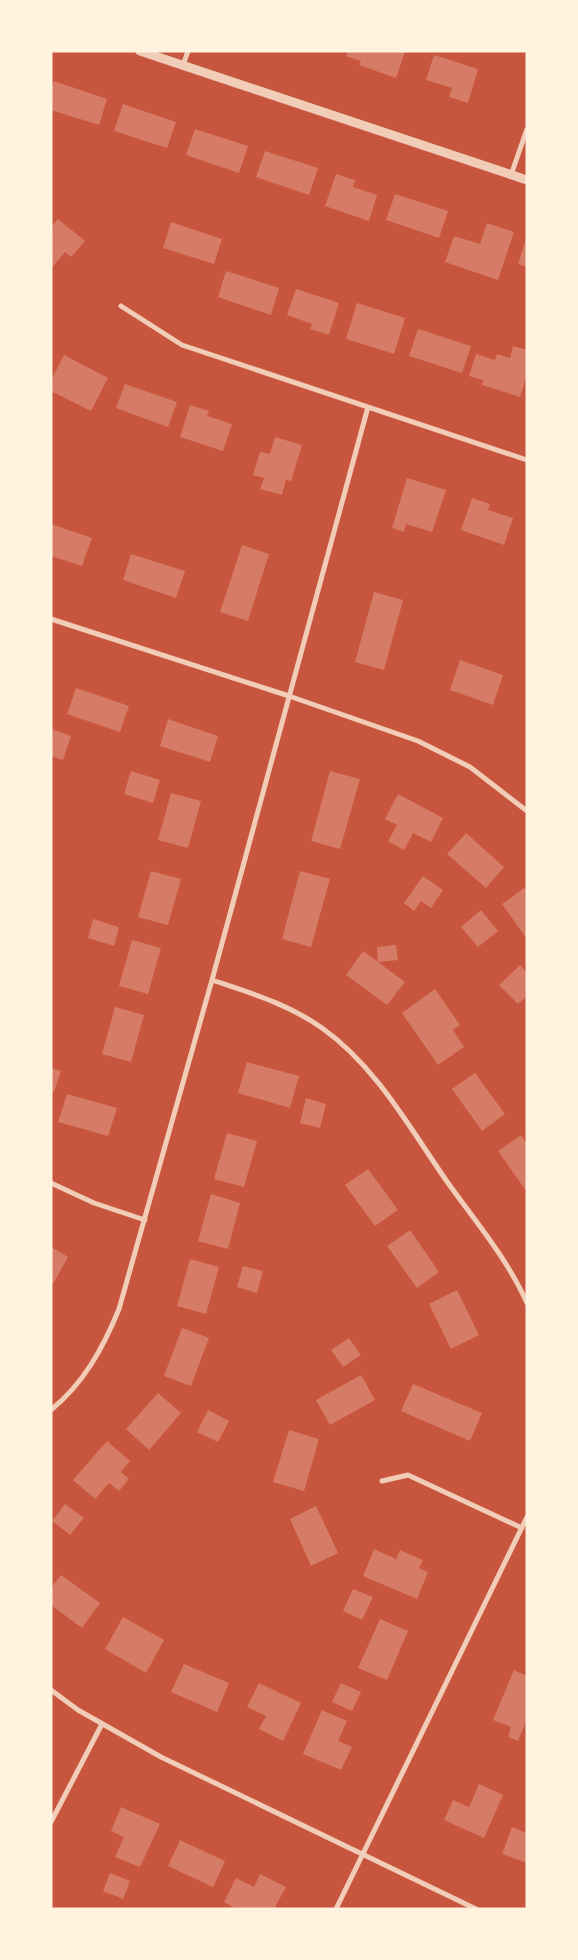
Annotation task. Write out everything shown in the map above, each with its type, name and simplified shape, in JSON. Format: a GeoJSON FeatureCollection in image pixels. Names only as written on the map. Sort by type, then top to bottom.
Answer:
{"type":"FeatureCollection","features":[{"type":"Feature","properties":{"kind":"street"},"geometry":{"type":"LineString","coordinates":[[140,51],[527,180]]}},
{"type":"Feature","properties":{"kind":"street"},"geometry":{"type":"LineString","coordinates":[[184,65],[188,51]]}},
{"type":"Feature","properties":{"kind":"street"},"geometry":{"type":"LineString","coordinates":[[511,175],[527,130]]}},
{"type":"Feature","properties":{"kind":"street"},"geometry":{"type":"LineString","coordinates":[[121,306],[182,345],[527,460]]}},
{"type":"Feature","properties":{"kind":"street"},"geometry":{"type":"LineString","coordinates":[[51,1410],[80,1381],[108,1337],[119,1309],[212,980],[368,407]]}},
{"type":"Feature","properties":{"kind":"street"},"geometry":{"type":"LineString","coordinates":[[51,619],[288,696],[418,741],[445,754],[483,777],[527,811]]}},
{"type":"Feature","properties":{"kind":"street"},"geometry":{"type":"LineString","coordinates":[[212,980],[277,1002],[322,1028],[343,1045],[382,1089],[503,1261],[527,1303]]}},
{"type":"Feature","properties":{"kind":"street"},"geometry":{"type":"LineString","coordinates":[[51,1183],[94,1203],[145,1220]]}},
{"type":"Feature","properties":{"kind":"street"},"geometry":{"type":"LineString","coordinates":[[382,1481],[408,1475],[522,1528]]}},
{"type":"Feature","properties":{"kind":"street"},"geometry":{"type":"LineString","coordinates":[[336,1909],[527,1517]]}},
{"type":"Feature","properties":{"kind":"street"},"geometry":{"type":"LineString","coordinates":[[51,1690],[102,1724],[161,1757],[476,1909]]}},
{"type":"Feature","properties":{"kind":"street"},"geometry":{"type":"LineString","coordinates":[[51,1822],[102,1724]]}},
{"type":"Feature","properties":{"kind":"building"},"geometry":{"type":"Polygon","coordinates":[[[348,51],[405,52],[396,78],[359,65],[361,61],[346,56],[348,51]]]}},
{"type":"Feature","properties":{"kind":"building"},"geometry":{"type":"Polygon","coordinates":[[[434,55],[478,69],[468,103],[449,97],[452,88],[426,80],[434,55]]]}},
{"type":"Feature","properties":{"kind":"building"},"geometry":{"type":"Polygon","coordinates":[[[54,81],[107,99],[99,125],[51,110],[51,90],[54,81]]]}},
{"type":"Feature","properties":{"kind":"building"},"geometry":{"type":"Polygon","coordinates":[[[123,104],[176,122],[167,148],[114,131],[123,104]]]}},
{"type":"Feature","properties":{"kind":"building"},"geometry":{"type":"Polygon","coordinates":[[[195,129],[248,146],[239,173],[186,155],[195,129]]]}},
{"type":"Feature","properties":{"kind":"building"},"geometry":{"type":"Polygon","coordinates":[[[265,151],[318,168],[309,195],[256,177],[265,151]]]}},
{"type":"Feature","properties":{"kind":"building"},"geometry":{"type":"Polygon","coordinates":[[[336,174],[355,180],[353,187],[377,195],[369,221],[325,206],[336,174]]]}},
{"type":"Feature","properties":{"kind":"building"},"geometry":{"type":"Polygon","coordinates":[[[395,194],[448,211],[439,238],[386,220],[395,194]]]}},
{"type":"Feature","properties":{"kind":"building"},"geometry":{"type":"Polygon","coordinates":[[[58,219],[85,241],[71,257],[65,252],[51,269],[51,227],[58,219]]]}},
{"type":"Feature","properties":{"kind":"building"},"geometry":{"type":"Polygon","coordinates":[[[171,222],[222,239],[214,264],[163,248],[171,222]]]}},
{"type":"Feature","properties":{"kind":"building"},"geometry":{"type":"Polygon","coordinates":[[[487,223],[514,232],[498,280],[445,262],[454,236],[480,244],[487,223]]]}},
{"type":"Feature","properties":{"kind":"building"},"geometry":{"type":"Polygon","coordinates":[[[527,239],[527,267],[518,264],[527,239]]]}},
{"type":"Feature","properties":{"kind":"building"},"geometry":{"type":"Polygon","coordinates":[[[226,271],[279,288],[271,315],[218,297],[226,271]]]}},
{"type":"Feature","properties":{"kind":"building"},"geometry":{"type":"Polygon","coordinates":[[[296,289],[339,303],[329,335],[310,329],[312,324],[287,315],[296,289]]]}},
{"type":"Feature","properties":{"kind":"building"},"geometry":{"type":"Polygon","coordinates":[[[357,303],[405,318],[394,354],[346,339],[357,303]]]}},
{"type":"Feature","properties":{"kind":"building"},"geometry":{"type":"Polygon","coordinates":[[[418,329],[471,346],[462,373],[409,356],[418,329]]]}},
{"type":"Feature","properties":{"kind":"building"},"geometry":{"type":"Polygon","coordinates":[[[513,346],[527,350],[527,375],[520,397],[482,385],[483,380],[469,376],[476,354],[495,360],[497,354],[510,358],[513,346]]]}},
{"type":"Feature","properties":{"kind":"building"},"geometry":{"type":"Polygon","coordinates":[[[64,355],[108,378],[91,411],[51,391],[51,380],[64,355]]]}},
{"type":"Feature","properties":{"kind":"building"},"geometry":{"type":"Polygon","coordinates":[[[125,384],[177,402],[168,427],[116,408],[125,384]]]}},
{"type":"Feature","properties":{"kind":"building"},"geometry":{"type":"Polygon","coordinates":[[[190,405],[209,411],[207,416],[232,424],[223,451],[180,437],[190,405]]]}},
{"type":"Feature","properties":{"kind":"building"},"geometry":{"type":"Polygon","coordinates":[[[275,437],[302,445],[291,481],[286,480],[282,495],[260,489],[264,478],[253,475],[260,452],[270,454],[275,437]]]}},
{"type":"Feature","properties":{"kind":"building"},"geometry":{"type":"Polygon","coordinates":[[[407,478],[446,490],[432,532],[406,524],[404,532],[392,528],[407,478]]]}},
{"type":"Feature","properties":{"kind":"building"},"geometry":{"type":"Polygon","coordinates":[[[472,498],[490,504],[488,510],[513,518],[504,545],[461,530],[472,498]]]}},
{"type":"Feature","properties":{"kind":"building"},"geometry":{"type":"Polygon","coordinates":[[[51,524],[92,538],[82,566],[51,556],[51,524]]]}},
{"type":"Feature","properties":{"kind":"building"},"geometry":{"type":"Polygon","coordinates":[[[242,545],[269,554],[248,621],[220,612],[242,545]]]}},
{"type":"Feature","properties":{"kind":"building"},"geometry":{"type":"Polygon","coordinates":[[[131,554],[185,571],[176,598],[123,580],[131,554]]]}},
{"type":"Feature","properties":{"kind":"building"},"geometry":{"type":"Polygon","coordinates":[[[374,592],[403,600],[384,670],[355,662],[374,592]]]}},
{"type":"Feature","properties":{"kind":"building"},"geometry":{"type":"Polygon","coordinates":[[[460,660],[503,675],[493,705],[450,690],[460,660]]]}},
{"type":"Feature","properties":{"kind":"building"},"geometry":{"type":"Polygon","coordinates":[[[76,688],[129,706],[120,732],[67,714],[76,688]]]}},
{"type":"Feature","properties":{"kind":"building"},"geometry":{"type":"Polygon","coordinates":[[[168,719],[218,736],[210,762],[160,746],[168,719]]]}},
{"type":"Feature","properties":{"kind":"building"},"geometry":{"type":"Polygon","coordinates":[[[51,729],[71,736],[63,760],[51,756],[51,729]]]}},
{"type":"Feature","properties":{"kind":"building"},"geometry":{"type":"Polygon","coordinates":[[[131,771],[160,780],[153,803],[124,794],[131,771]]]}},
{"type":"Feature","properties":{"kind":"building"},"geometry":{"type":"Polygon","coordinates":[[[330,771],[360,779],[340,849],[311,841],[330,771]]]}},
{"type":"Feature","properties":{"kind":"building"},"geometry":{"type":"Polygon","coordinates":[[[171,793],[201,801],[188,848],[158,840],[171,793]]]}},
{"type":"Feature","properties":{"kind":"building"},"geometry":{"type":"Polygon","coordinates":[[[398,794],[443,818],[431,842],[413,833],[404,850],[388,841],[397,825],[385,819],[398,794]]]}},
{"type":"Feature","properties":{"kind":"building"},"geometry":{"type":"Polygon","coordinates":[[[466,833],[504,867],[486,888],[447,854],[466,833]]]}},
{"type":"Feature","properties":{"kind":"building"},"geometry":{"type":"Polygon","coordinates":[[[151,871],[181,879],[168,925],[138,917],[151,871]]]}},
{"type":"Feature","properties":{"kind":"building"},"geometry":{"type":"Polygon","coordinates":[[[300,871],[330,879],[311,947],[282,939],[300,871]]]}},
{"type":"Feature","properties":{"kind":"building"},"geometry":{"type":"Polygon","coordinates":[[[423,876],[443,890],[431,908],[421,901],[414,911],[404,903],[423,876]]]}},
{"type":"Feature","properties":{"kind":"building"},"geometry":{"type":"Polygon","coordinates":[[[524,888],[527,891],[527,939],[502,904],[524,888]]]}},
{"type":"Feature","properties":{"kind":"building"},"geometry":{"type":"Polygon","coordinates":[[[481,910],[498,931],[478,947],[461,927],[481,910]]]}},
{"type":"Feature","properties":{"kind":"building"},"geometry":{"type":"Polygon","coordinates":[[[93,919],[119,927],[114,946],[88,938],[93,919]]]}},
{"type":"Feature","properties":{"kind":"building"},"geometry":{"type":"Polygon","coordinates":[[[132,940],[161,948],[148,994],[119,986],[132,940]]]}},
{"type":"Feature","properties":{"kind":"building"},"geometry":{"type":"Polygon","coordinates":[[[396,945],[398,960],[378,962],[377,947],[396,945]]]}},
{"type":"Feature","properties":{"kind":"building"},"geometry":{"type":"Polygon","coordinates":[[[363,951],[405,982],[387,1005],[346,975],[363,951]]]}},
{"type":"Feature","properties":{"kind":"building"},"geometry":{"type":"Polygon","coordinates":[[[520,965],[527,973],[527,996],[518,1004],[499,985],[520,965]]]}},
{"type":"Feature","properties":{"kind":"building"},"geometry":{"type":"Polygon","coordinates":[[[435,989],[460,1025],[453,1030],[464,1047],[438,1065],[402,1013],[435,989]]]}},
{"type":"Feature","properties":{"kind":"building"},"geometry":{"type":"Polygon","coordinates":[[[115,1007],[144,1015],[131,1062],[102,1054],[115,1007]]]}},
{"type":"Feature","properties":{"kind":"building"},"geometry":{"type":"Polygon","coordinates":[[[247,1062],[299,1076],[290,1108],[238,1093],[247,1062]]]}},
{"type":"Feature","properties":{"kind":"building"},"geometry":{"type":"Polygon","coordinates":[[[51,1068],[61,1071],[54,1092],[51,1091],[51,1068]]]}},
{"type":"Feature","properties":{"kind":"building"},"geometry":{"type":"Polygon","coordinates":[[[475,1073],[505,1114],[482,1131],[452,1089],[475,1073]]]}},
{"type":"Feature","properties":{"kind":"building"},"geometry":{"type":"Polygon","coordinates":[[[67,1094],[117,1108],[108,1136],[58,1122],[67,1094]]]}},
{"type":"Feature","properties":{"kind":"building"},"geometry":{"type":"Polygon","coordinates":[[[306,1098],[326,1104],[320,1128],[300,1123],[306,1098]]]}},
{"type":"Feature","properties":{"kind":"building"},"geometry":{"type":"Polygon","coordinates":[[[227,1133],[257,1141],[244,1187],[214,1179],[227,1133]]]}},
{"type":"Feature","properties":{"kind":"building"},"geometry":{"type":"Polygon","coordinates":[[[521,1135],[527,1144],[527,1192],[498,1151],[521,1135]]]}},
{"type":"Feature","properties":{"kind":"building"},"geometry":{"type":"Polygon","coordinates":[[[368,1169],[398,1210],[375,1226],[345,1185],[368,1169]]]}},
{"type":"Feature","properties":{"kind":"building"},"geometry":{"type":"Polygon","coordinates":[[[211,1194],[240,1203],[228,1249],[198,1241],[211,1194]]]}},
{"type":"Feature","properties":{"kind":"building"},"geometry":{"type":"Polygon","coordinates":[[[410,1230],[439,1272],[417,1288],[387,1246],[410,1230]]]}},
{"type":"Feature","properties":{"kind":"building"},"geometry":{"type":"Polygon","coordinates":[[[51,1247],[68,1257],[53,1284],[51,1283],[51,1247]]]}},
{"type":"Feature","properties":{"kind":"building"},"geometry":{"type":"Polygon","coordinates":[[[190,1259],[219,1267],[206,1314],[177,1306],[190,1259]]]}},
{"type":"Feature","properties":{"kind":"building"},"geometry":{"type":"Polygon","coordinates":[[[243,1266],[263,1271],[257,1293],[237,1287],[243,1266]]]}},
{"type":"Feature","properties":{"kind":"building"},"geometry":{"type":"Polygon","coordinates":[[[457,1290],[479,1335],[451,1349],[429,1304],[457,1290]]]}},
{"type":"Feature","properties":{"kind":"building"},"geometry":{"type":"Polygon","coordinates":[[[182,1328],[209,1338],[191,1386],[164,1376],[182,1328]]]}},
{"type":"Feature","properties":{"kind":"building"},"geometry":{"type":"Polygon","coordinates":[[[349,1338],[361,1355],[343,1367],[331,1350],[349,1338]]]}},
{"type":"Feature","properties":{"kind":"building"},"geometry":{"type":"Polygon","coordinates":[[[361,1375],[375,1400],[330,1425],[316,1400],[361,1375]]]}},
{"type":"Feature","properties":{"kind":"building"},"geometry":{"type":"Polygon","coordinates":[[[413,1384],[482,1413],[470,1441],[401,1411],[413,1384]]]}},
{"type":"Feature","properties":{"kind":"building"},"geometry":{"type":"Polygon","coordinates":[[[158,1393],[181,1413],[149,1450],[126,1429],[158,1393]]]}},
{"type":"Feature","properties":{"kind":"building"},"geometry":{"type":"Polygon","coordinates":[[[208,1410],[229,1421],[218,1442],[197,1432],[208,1410]]]}},
{"type":"Feature","properties":{"kind":"building"},"geometry":{"type":"Polygon","coordinates":[[[289,1430],[319,1439],[304,1491],[273,1482],[289,1430]]]}},
{"type":"Feature","properties":{"kind":"building"},"geometry":{"type":"Polygon","coordinates":[[[107,1441],[130,1461],[121,1472],[129,1479],[119,1491],[109,1483],[95,1499],[73,1480],[107,1441]]]}},
{"type":"Feature","properties":{"kind":"building"},"geometry":{"type":"Polygon","coordinates":[[[65,1504],[84,1518],[70,1535],[52,1521],[65,1504]]]}},
{"type":"Feature","properties":{"kind":"building"},"geometry":{"type":"Polygon","coordinates":[[[316,1506],[338,1553],[311,1566],[290,1519],[316,1506]]]}},
{"type":"Feature","properties":{"kind":"building"},"geometry":{"type":"Polygon","coordinates":[[[374,1549],[396,1559],[400,1550],[423,1560],[419,1568],[428,1572],[417,1599],[363,1576],[374,1549]]]}},
{"type":"Feature","properties":{"kind":"building"},"geometry":{"type":"Polygon","coordinates":[[[61,1575],[100,1603],[82,1628],[51,1605],[51,1588],[61,1575]]]}},
{"type":"Feature","properties":{"kind":"building"},"geometry":{"type":"Polygon","coordinates":[[[353,1589],[373,1597],[362,1620],[343,1611],[353,1589]]]}},
{"type":"Feature","properties":{"kind":"building"},"geometry":{"type":"Polygon","coordinates":[[[123,1617],[164,1640],[146,1673],[105,1649],[123,1617]]]}},
{"type":"Feature","properties":{"kind":"building"},"geometry":{"type":"Polygon","coordinates":[[[380,1619],[408,1631],[387,1680],[358,1668],[380,1619]]]}},
{"type":"Feature","properties":{"kind":"building"},"geometry":{"type":"Polygon","coordinates":[[[184,1664],[229,1683],[217,1712],[171,1692],[184,1664]]]}},
{"type":"Feature","properties":{"kind":"building"},"geometry":{"type":"Polygon","coordinates":[[[514,1670],[527,1676],[527,1719],[518,1741],[508,1737],[511,1727],[493,1720],[514,1670]]]}},
{"type":"Feature","properties":{"kind":"building"},"geometry":{"type":"Polygon","coordinates":[[[259,1683],[301,1703],[283,1741],[259,1729],[266,1716],[247,1707],[259,1683]]]}},
{"type":"Feature","properties":{"kind":"building"},"geometry":{"type":"Polygon","coordinates":[[[341,1683],[361,1692],[352,1711],[332,1702],[341,1683]]]}},
{"type":"Feature","properties":{"kind":"building"},"geometry":{"type":"Polygon","coordinates":[[[322,1710],[347,1721],[338,1741],[352,1747],[341,1770],[303,1754],[322,1710]]]}},
{"type":"Feature","properties":{"kind":"building"},"geometry":{"type":"Polygon","coordinates":[[[479,1784],[503,1795],[484,1838],[444,1820],[453,1800],[469,1807],[479,1784]]]}},
{"type":"Feature","properties":{"kind":"building"},"geometry":{"type":"Polygon","coordinates":[[[121,1807],[160,1824],[140,1867],[115,1857],[124,1837],[111,1831],[121,1807]]]}},
{"type":"Feature","properties":{"kind":"building"},"geometry":{"type":"Polygon","coordinates":[[[512,1827],[527,1833],[527,1863],[502,1854],[512,1827]]]}},
{"type":"Feature","properties":{"kind":"building"},"geometry":{"type":"Polygon","coordinates":[[[180,1840],[225,1861],[213,1887],[168,1866],[180,1840]]]}},
{"type":"Feature","properties":{"kind":"building"},"geometry":{"type":"Polygon","coordinates":[[[110,1873],[130,1881],[123,1899],[103,1891],[110,1873]]]}},
{"type":"Feature","properties":{"kind":"building"},"geometry":{"type":"Polygon","coordinates":[[[260,1874],[286,1887],[274,1909],[236,1909],[224,1902],[236,1878],[254,1887],[260,1874]]]}}]}
